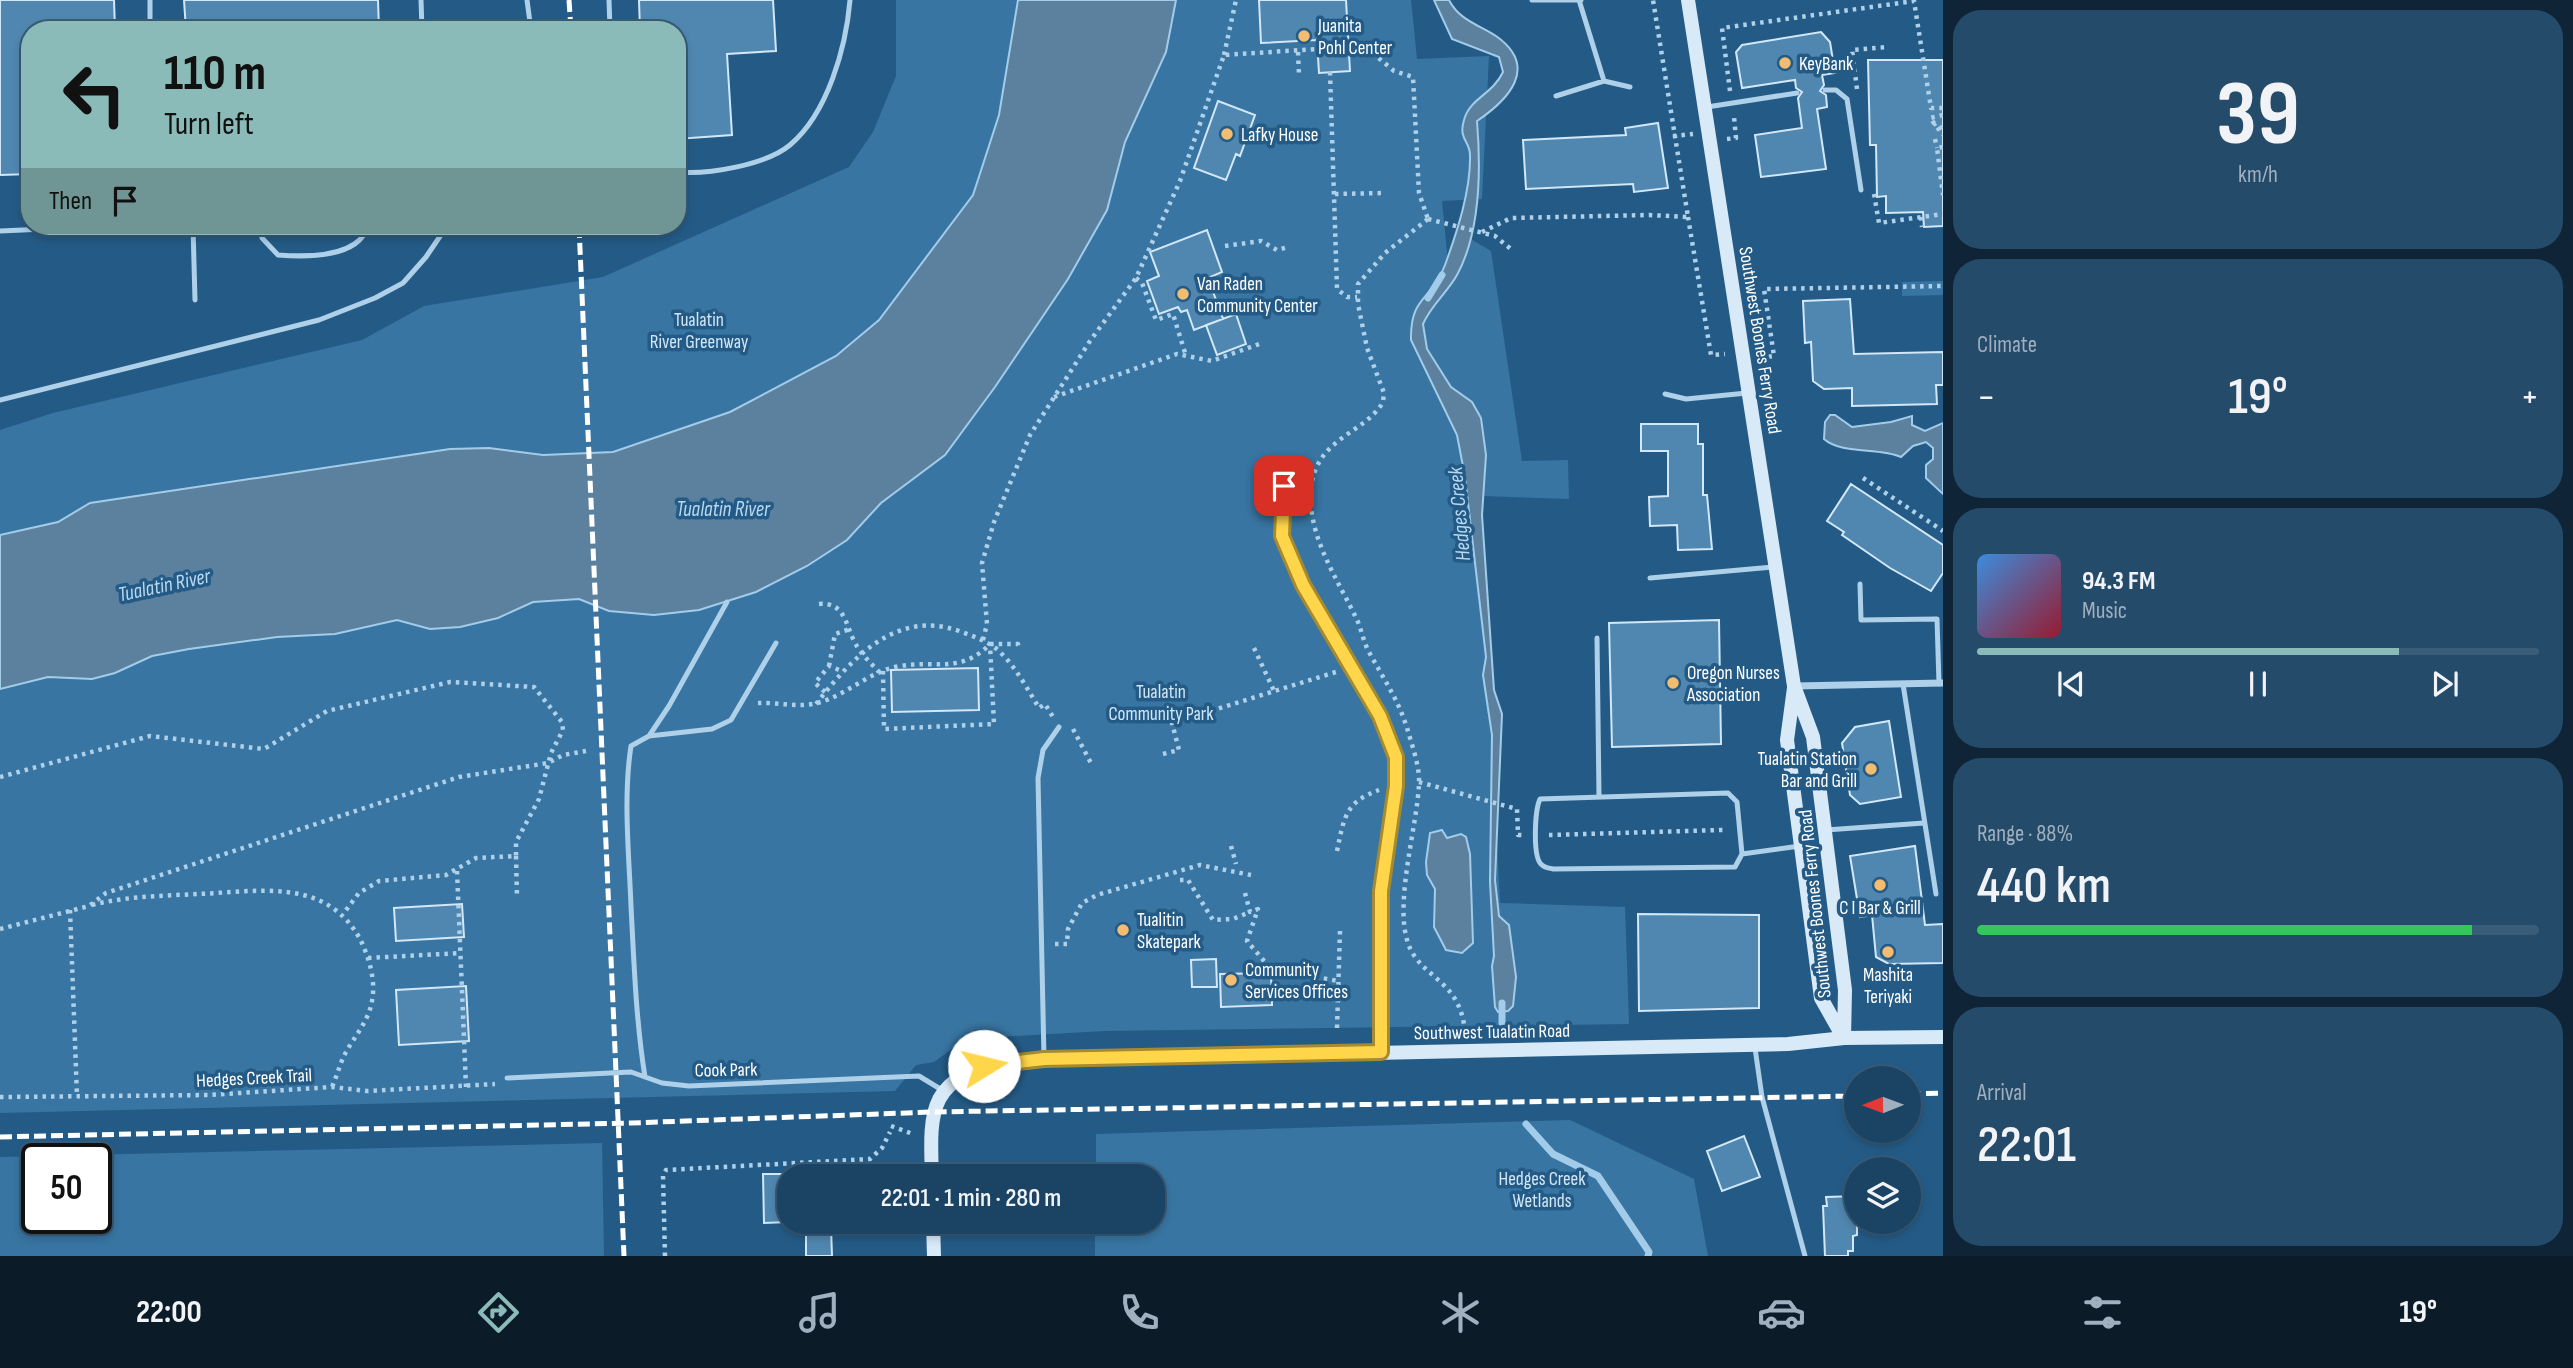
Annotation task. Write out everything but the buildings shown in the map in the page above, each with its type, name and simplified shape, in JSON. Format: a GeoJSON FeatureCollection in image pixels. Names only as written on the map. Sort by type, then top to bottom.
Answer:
{"type":"FeatureCollection","features":[{"type":"Feature","properties":{"kind":"main road","name":"Southwest Boones Ferry Road"},"geometry":{"type":"LineString","coordinates":[[1688,0],[1746,359],[1794,686],[1813,737],[1845,990],[1844,1038]]}},
{"type":"Feature","properties":{"kind":"main road","name":"Southwest Boones Ferry Road"},"geometry":{"type":"LineString","coordinates":[[1794,686],[1787,740],[1821,998],[1844,1038]]}},
{"type":"Feature","properties":{"kind":"main road"},"geometry":{"type":"LineString","coordinates":[[1844,1038],[1943,1037]]}},
{"type":"Feature","properties":{"kind":"main road","name":"Southwest Tualatin Road"},"geometry":{"type":"LineString","coordinates":[[944,1091],[957,1078],[984,1066],[1044,1059],[1755,1045],[1844,1038]]}},
{"type":"Feature","properties":{"kind":"main road"},"geometry":{"type":"LineString","coordinates":[[931,1164],[932,1112],[944,1091]]}},
{"type":"Feature","properties":{"kind":"main road"},"geometry":{"type":"LineString","coordinates":[[933,1234],[934,1256]]}},
{"type":"Feature","properties":{"kind":"street"},"geometry":{"type":"LineString","coordinates":[[1794,686],[1941,684]]}},
{"type":"Feature","properties":{"kind":"lane"},"geometry":{"type":"LineString","coordinates":[[150,0],[150,21]]}},
{"type":"Feature","properties":{"kind":"lane"},"geometry":{"type":"LineString","coordinates":[[421,0],[422,21]]}},
{"type":"Feature","properties":{"kind":"lane"},"geometry":{"type":"LineString","coordinates":[[527,0],[530,21]]}},
{"type":"Feature","properties":{"kind":"lane"},"geometry":{"type":"LineString","coordinates":[[609,0],[610,21]]}},
{"type":"Feature","properties":{"kind":"lane"},"geometry":{"type":"LineString","coordinates":[[686,172],[718,172],[751,163],[789,147],[810,122],[838,66],[847,33],[850,0]]}},
{"type":"Feature","properties":{"kind":"lane"},"geometry":{"type":"LineString","coordinates":[[1532,0],[1580,0],[1604,81]]}},
{"type":"Feature","properties":{"kind":"lane"},"geometry":{"type":"LineString","coordinates":[[1556,96],[1604,81],[1630,87]]}},
{"type":"Feature","properties":{"kind":"lane"},"geometry":{"type":"LineString","coordinates":[[1825,90],[1836,90],[1847,99],[1861,190]]}},
{"type":"Feature","properties":{"kind":"lane"},"geometry":{"type":"LineString","coordinates":[[1704,107],[1797,93]]}},
{"type":"Feature","properties":{"kind":"lane"},"geometry":{"type":"LineString","coordinates":[[0,231],[21,230]]}},
{"type":"Feature","properties":{"kind":"lane"},"geometry":{"type":"LineString","coordinates":[[193,235],[195,300]]}},
{"type":"Feature","properties":{"kind":"lane"},"geometry":{"type":"LineString","coordinates":[[261,235],[278,255],[305,257],[348,248],[363,235]]}},
{"type":"Feature","properties":{"kind":"lane"},"geometry":{"type":"LineString","coordinates":[[0,400],[319,320],[375,298],[403,283],[441,235]]}},
{"type":"Feature","properties":{"kind":"lane"},"geometry":{"type":"LineString","coordinates":[[1665,394],[1686,399],[1751,393]]}},
{"type":"Feature","properties":{"kind":"lane"},"geometry":{"type":"LineString","coordinates":[[1284,486],[1282,536],[1303,585],[1380,716],[1396,757],[1396,786],[1381,891],[1381,1052]]}},
{"type":"Feature","properties":{"kind":"lane"},"geometry":{"type":"LineString","coordinates":[[1650,578],[1776,567]]}},
{"type":"Feature","properties":{"kind":"lane"},"geometry":{"type":"LineString","coordinates":[[1860,584],[1861,620],[1937,619],[1941,684]]}},
{"type":"Feature","properties":{"kind":"lane"},"geometry":{"type":"LineString","coordinates":[[649,736],[669,706],[727,602]]}},
{"type":"Feature","properties":{"kind":"lane"},"geometry":{"type":"LineString","coordinates":[[1597,638],[1599,796]]}},
{"type":"Feature","properties":{"kind":"lane"},"geometry":{"type":"LineString","coordinates":[[645,1077],[637,1008],[629,863],[627,771],[631,746],[649,736],[712,729],[732,720],[776,643]]}},
{"type":"Feature","properties":{"kind":"lane"},"geometry":{"type":"LineString","coordinates":[[1903,684],[1936,894]]}},
{"type":"Feature","properties":{"kind":"lane"},"geometry":{"type":"LineString","coordinates":[[1044,1059],[1038,778],[1043,750],[1059,727]]}},
{"type":"Feature","properties":{"kind":"lane"},"geometry":{"type":"LineString","coordinates":[[1728,793],[1737,802],[1742,854],[1739,863],[1728,869],[1553,869],[1542,866],[1537,858],[1535,808],[1539,799],[1599,796],[1728,793]]}},
{"type":"Feature","properties":{"kind":"lane"},"geometry":{"type":"LineString","coordinates":[[1826,830],[1924,823]]}},
{"type":"Feature","properties":{"kind":"lane"},"geometry":{"type":"LineString","coordinates":[[1742,854],[1800,846]]}},
{"type":"Feature","properties":{"kind":"lane"},"geometry":{"type":"LineString","coordinates":[[1755,1045],[1762,1097],[1805,1256]]}},
{"type":"Feature","properties":{"kind":"lane","name":"Cook Park"},"geometry":{"type":"LineString","coordinates":[[507,1078],[631,1072],[689,1086],[919,1076],[944,1091]]}},
{"type":"Feature","properties":{"kind":"path"},"geometry":{"type":"LineString","coordinates":[[983,639],[987,624],[982,563],[994,522],[1030,435],[1136,278],[1180,181],[1224,55],[1236,0]]}},
{"type":"Feature","properties":{"kind":"path"},"geometry":{"type":"LineString","coordinates":[[1653,0],[1711,355],[1735,353],[1746,359]]}},
{"type":"Feature","properties":{"kind":"path"},"geometry":{"type":"LineString","coordinates":[[1710,142],[1736,138],[1722,28],[1914,1],[1931,108],[1943,108]]}},
{"type":"Feature","properties":{"kind":"path"},"geometry":{"type":"LineString","coordinates":[[1348,46],[1369,50],[1394,72],[1413,77],[1419,193],[1428,219]]}},
{"type":"Feature","properties":{"kind":"path"},"geometry":{"type":"LineString","coordinates":[[1858,92],[1852,50],[1888,47]]}},
{"type":"Feature","properties":{"kind":"path"},"geometry":{"type":"LineString","coordinates":[[1224,55],[1317,49]]}},
{"type":"Feature","properties":{"kind":"path"},"geometry":{"type":"LineString","coordinates":[[1298,51],[1299,75]]}},
{"type":"Feature","properties":{"kind":"path"},"geometry":{"type":"LineString","coordinates":[[1330,72],[1337,289],[1347,296],[1357,297]]}},
{"type":"Feature","properties":{"kind":"path"},"geometry":{"type":"LineString","coordinates":[[1943,115],[1930,118],[1933,125],[1943,132]]}},
{"type":"Feature","properties":{"kind":"path"},"geometry":{"type":"LineString","coordinates":[[1935,139],[1940,148],[1943,195]]}},
{"type":"Feature","properties":{"kind":"path"},"geometry":{"type":"LineString","coordinates":[[1872,183],[1879,223],[1943,215]]}},
{"type":"Feature","properties":{"kind":"path"},"geometry":{"type":"LineString","coordinates":[[1335,194],[1386,193]]}},
{"type":"Feature","properties":{"kind":"path"},"geometry":{"type":"LineString","coordinates":[[1482,232],[1511,218],[1532,216],[1688,217]]}},
{"type":"Feature","properties":{"kind":"path"},"geometry":{"type":"LineString","coordinates":[[1921,217],[1922,228]]}},
{"type":"Feature","properties":{"kind":"path"},"geometry":{"type":"LineString","coordinates":[[1428,219],[1495,236],[1512,250]]}},
{"type":"Feature","properties":{"kind":"path"},"geometry":{"type":"LineString","coordinates":[[1428,219],[1368,271],[1358,284],[1357,297],[1367,348],[1384,398],[1378,409],[1344,434],[1323,457],[1313,480],[1312,506],[1318,535],[1335,580],[1402,711],[1419,782],[1408,868],[1406,933],[1413,952],[1454,996],[1464,1027],[1465,1051]]}},
{"type":"Feature","properties":{"kind":"path"},"geometry":{"type":"LineString","coordinates":[[1225,246],[1261,241],[1277,250],[1288,247]]}},
{"type":"Feature","properties":{"kind":"path"},"geometry":{"type":"LineString","coordinates":[[1136,278],[1142,283],[1156,320],[1173,314],[1186,356]]}},
{"type":"Feature","properties":{"kind":"path"},"geometry":{"type":"LineString","coordinates":[[1774,356],[1764,289],[1943,286]]}},
{"type":"Feature","properties":{"kind":"path"},"geometry":{"type":"LineString","coordinates":[[1054,397],[1177,354],[1212,361],[1262,343]]}},
{"type":"Feature","properties":{"kind":"path"},"geometry":{"type":"LineString","coordinates":[[1863,478],[1943,531]]}},
{"type":"Feature","properties":{"kind":"path"},"geometry":{"type":"LineString","coordinates":[[819,604],[830,603],[842,611],[861,653],[881,672],[884,729],[993,724],[990,644]]}},
{"type":"Feature","properties":{"kind":"path"},"geometry":{"type":"LineString","coordinates":[[817,704],[842,671],[884,636],[917,625],[943,626],[983,639],[1002,654],[1040,708],[1045,704],[1059,727]]}},
{"type":"Feature","properties":{"kind":"path"},"geometry":{"type":"LineString","coordinates":[[825,692],[815,683],[829,666],[835,634],[850,629]]}},
{"type":"Feature","properties":{"kind":"path"},"geometry":{"type":"LineString","coordinates":[[743,704],[817,704],[881,672],[900,666],[960,664],[978,656],[990,644],[1018,644],[1018,648]]}},
{"type":"Feature","properties":{"kind":"path"},"geometry":{"type":"LineString","coordinates":[[1254,648],[1275,693]]}},
{"type":"Feature","properties":{"kind":"path"},"geometry":{"type":"LineString","coordinates":[[829,666],[842,671]]}},
{"type":"Feature","properties":{"kind":"path"},"geometry":{"type":"LineString","coordinates":[[1163,754],[1179,750],[1172,723],[1275,693],[1350,667]]}},
{"type":"Feature","properties":{"kind":"path"},"geometry":{"type":"LineString","coordinates":[[0,778],[150,736],[264,749],[327,710],[450,682],[534,687],[562,722],[563,730],[548,763],[539,799],[516,842],[517,897]]}},
{"type":"Feature","properties":{"kind":"path"},"geometry":{"type":"LineString","coordinates":[[1068,720],[1092,765]]}},
{"type":"Feature","properties":{"kind":"path"},"geometry":{"type":"LineString","coordinates":[[89,905],[106,892],[418,789],[492,770],[548,763],[563,755],[586,751]]}},
{"type":"Feature","properties":{"kind":"path"},"geometry":{"type":"LineString","coordinates":[[1419,782],[1517,809],[1518,835],[1723,830]]}},
{"type":"Feature","properties":{"kind":"path"},"geometry":{"type":"LineString","coordinates":[[1338,851],[1344,819],[1353,803],[1379,790]]}},
{"type":"Feature","properties":{"kind":"path"},"geometry":{"type":"LineString","coordinates":[[1231,846],[1236,864]]}},
{"type":"Feature","properties":{"kind":"path"},"geometry":{"type":"LineString","coordinates":[[343,914],[359,893],[379,881],[446,875],[476,858],[516,856]]}},
{"type":"Feature","properties":{"kind":"path"},"geometry":{"type":"LineString","coordinates":[[1067,943],[1069,929],[1082,903],[1097,895],[1200,865],[1251,874]]}},
{"type":"Feature","properties":{"kind":"path"},"geometry":{"type":"LineString","coordinates":[[457,870],[466,1087]]}},
{"type":"Feature","properties":{"kind":"path"},"geometry":{"type":"LineString","coordinates":[[1180,880],[1188,880],[1196,889],[1213,920],[1233,919],[1258,909],[1247,941],[1265,962],[1265,971],[1339,981]]}},
{"type":"Feature","properties":{"kind":"path"},"geometry":{"type":"LineString","coordinates":[[0,929],[118,898],[258,889],[310,897],[343,914],[368,958],[372,1001],[366,1020],[345,1053],[332,1087]]}},
{"type":"Feature","properties":{"kind":"path"},"geometry":{"type":"LineString","coordinates":[[1245,893],[1250,912]]}},
{"type":"Feature","properties":{"kind":"path"},"geometry":{"type":"LineString","coordinates":[[70,910],[77,1097]]}},
{"type":"Feature","properties":{"kind":"path"},"geometry":{"type":"LineString","coordinates":[[1336,1028],[1340,931]]}},
{"type":"Feature","properties":{"kind":"path"},"geometry":{"type":"LineString","coordinates":[[368,958],[461,953]]}},
{"type":"Feature","properties":{"kind":"path","name":"Hedges Creek Trail"},"geometry":{"type":"LineString","coordinates":[[0,1097],[209,1095],[332,1087],[368,1091],[492,1086],[507,1078]]}},
{"type":"Feature","properties":{"kind":"path"},"geometry":{"type":"LineString","coordinates":[[665,1256],[663,1176],[666,1170],[870,1159],[883,1148],[890,1129],[930,1137]]}},
{"type":"Feature","properties":{"kind":"green space","name":"Tualatin River Greenway"},"geometry":{"type":"Polygon","coordinates":[[[896,0],[1018,0],[999,115],[973,195],[879,320],[836,356],[730,412],[613,452],[543,455],[489,448],[450,449],[90,503],[58,522],[0,535],[0,430],[53,413],[362,340],[424,306],[603,277],[849,167],[873,132],[896,76],[896,0]]]}},
{"type":"Feature","properties":{"kind":"green space","name":"Tualatin Community Park"},"geometry":{"type":"Polygon","coordinates":[[[1176,0],[1411,0],[1417,59],[1489,56],[1482,199],[1442,201],[1450,283],[1457,274],[1469,238],[1491,251],[1522,461],[1568,460],[1569,499],[1483,496],[1486,455],[1472,402],[1462,395],[1485,609],[1500,903],[1625,907],[1629,1024],[1104,1031],[979,1038],[956,1046],[934,1062],[916,1065],[895,1091],[0,1113],[0,689],[48,677],[92,679],[115,673],[152,656],[189,649],[277,637],[335,634],[397,620],[430,629],[498,618],[533,602],[579,599],[609,611],[699,610],[756,592],[847,540],[881,503],[945,455],[1068,279],[1107,210],[1125,142],[1166,52],[1176,0]]]}},
{"type":"Feature","properties":{"kind":"green space"},"geometry":{"type":"Polygon","coordinates":[[[1943,281],[1943,295],[1902,296],[1902,282],[1943,281]]]}},
{"type":"Feature","properties":{"kind":"green space","name":"Hedges Creek Wetlands"},"geometry":{"type":"Polygon","coordinates":[[[1570,1120],[1694,1179],[1708,1256],[1095,1256],[1095,1234],[1165,1234],[1165,1164],[1096,1164],[1096,1134],[1570,1120]]]}},
{"type":"Feature","properties":{"kind":"green space"},"geometry":{"type":"Polygon","coordinates":[[[602,1143],[604,1256],[0,1256],[0,1157],[21,1157],[21,1234],[112,1234],[112,1154],[602,1143]]]}},
{"type":"Feature","properties":{"kind":"water","name":"Tualatin River"},"geometry":{"type":"Polygon","coordinates":[[[1018,0],[1176,0],[1166,52],[1125,142],[1107,210],[1068,279],[945,455],[881,503],[847,540],[807,566],[756,592],[699,610],[654,615],[609,611],[579,599],[533,602],[498,618],[460,627],[430,629],[397,620],[335,634],[277,637],[189,649],[152,656],[115,673],[92,679],[48,677],[0,689],[0,535],[58,522],[90,503],[450,449],[489,448],[543,455],[613,452],[730,412],[836,356],[879,320],[973,195],[999,115],[1018,0]]]}},
{"type":"Feature","properties":{"kind":"water"},"geometry":{"type":"Polygon","coordinates":[[[1434,0],[1449,0],[1458,13],[1496,36],[1516,59],[1517,71],[1515,82],[1508,93],[1489,113],[1477,121],[1478,200],[1471,239],[1457,275],[1423,324],[1427,349],[1451,387],[1472,402],[1481,418],[1486,455],[1482,515],[1494,690],[1502,714],[1495,880],[1499,916],[1509,925],[1516,977],[1513,1006],[1508,1011],[1498,1012],[1495,1007],[1492,966],[1494,956],[1490,882],[1492,735],[1483,675],[1486,657],[1465,477],[1457,435],[1411,340],[1414,314],[1440,277],[1462,211],[1470,168],[1468,146],[1462,132],[1464,120],[1471,106],[1493,86],[1503,72],[1499,57],[1452,39],[1434,0]]]}},
{"type":"Feature","properties":{"kind":"water"},"geometry":{"type":"Polygon","coordinates":[[[1830,415],[1835,415],[1852,427],[1891,422],[1912,416],[1912,425],[1925,431],[1943,423],[1943,494],[1926,478],[1926,465],[1933,459],[1933,448],[1926,442],[1913,446],[1901,457],[1841,447],[1824,439],[1825,422],[1830,415]]]}},
{"type":"Feature","properties":{"kind":"water"},"geometry":{"type":"Polygon","coordinates":[[[1442,830],[1447,838],[1461,834],[1466,837],[1470,854],[1473,943],[1462,953],[1446,950],[1434,927],[1435,889],[1427,875],[1426,862],[1430,833],[1442,830]]]}},
{"type":"Feature","properties":{"kind":"waterway","name":"Hedges Creek"},"geometry":{"type":"LineString","coordinates":[[1428,298],[1442,275]]}},
{"type":"Feature","properties":{"kind":"waterway","name":"Hedges Creek"},"geometry":{"type":"LineString","coordinates":[[1502,1003],[1502,1023]]}},
{"type":"Feature","properties":{"kind":"waterway","name":"Hedges Creek"},"geometry":{"type":"LineString","coordinates":[[1526,1124],[1553,1154],[1598,1176],[1649,1252],[1648,1256]]}},
{"type":"Feature","properties":{"kind":"railway"},"geometry":{"type":"LineString","coordinates":[[569,0],[570,21]]}},
{"type":"Feature","properties":{"kind":"railway"},"geometry":{"type":"LineString","coordinates":[[579,235],[624,1256]]}},
{"type":"Feature","properties":{"kind":"railway"},"geometry":{"type":"LineString","coordinates":[[1922,1094],[1943,1093]]}},
{"type":"Feature","properties":{"kind":"railway"},"geometry":{"type":"LineString","coordinates":[[0,1137],[631,1123],[932,1112],[1844,1096]]}},
{"type":"Feature","properties":{"kind":"place","name":"Juanita Pohl Center"},"geometry":{"type":"Point","coordinates":[1304,36]}},
{"type":"Feature","properties":{"kind":"place","name":"KeyBank"},"geometry":{"type":"Point","coordinates":[1785,63]}},
{"type":"Feature","properties":{"kind":"place","name":"Lafky House"},"geometry":{"type":"Point","coordinates":[1227,134]}},
{"type":"Feature","properties":{"kind":"place","name":"Van Raden Community Center"},"geometry":{"type":"Point","coordinates":[1183,294]}},
{"type":"Feature","properties":{"kind":"place","name":"Oregon Nurses Association"},"geometry":{"type":"Point","coordinates":[1673,683]}},
{"type":"Feature","properties":{"kind":"place","name":"Tualatin Station Bar and Grill"},"geometry":{"type":"Point","coordinates":[1871,769]}},
{"type":"Feature","properties":{"kind":"place","name":"C I Bar & Grill"},"geometry":{"type":"Point","coordinates":[1880,885]}},
{"type":"Feature","properties":{"kind":"place","name":"Tualitin Skatepark"},"geometry":{"type":"Point","coordinates":[1123,930]}},
{"type":"Feature","properties":{"kind":"place","name":"Mashita Teriyaki"},"geometry":{"type":"Point","coordinates":[1888,952]}},
{"type":"Feature","properties":{"kind":"place","name":"Community Services Offices"},"geometry":{"type":"Point","coordinates":[1231,980]}},
{"type":"Feature","properties":{"kind":"route"},"geometry":{"type":"LineString","coordinates":[[984,1066],[1007,1061],[1044,1059],[1381,1052],[1381,891],[1396,786],[1396,757],[1380,716],[1303,585],[1282,536],[1284,486]]}}]}
